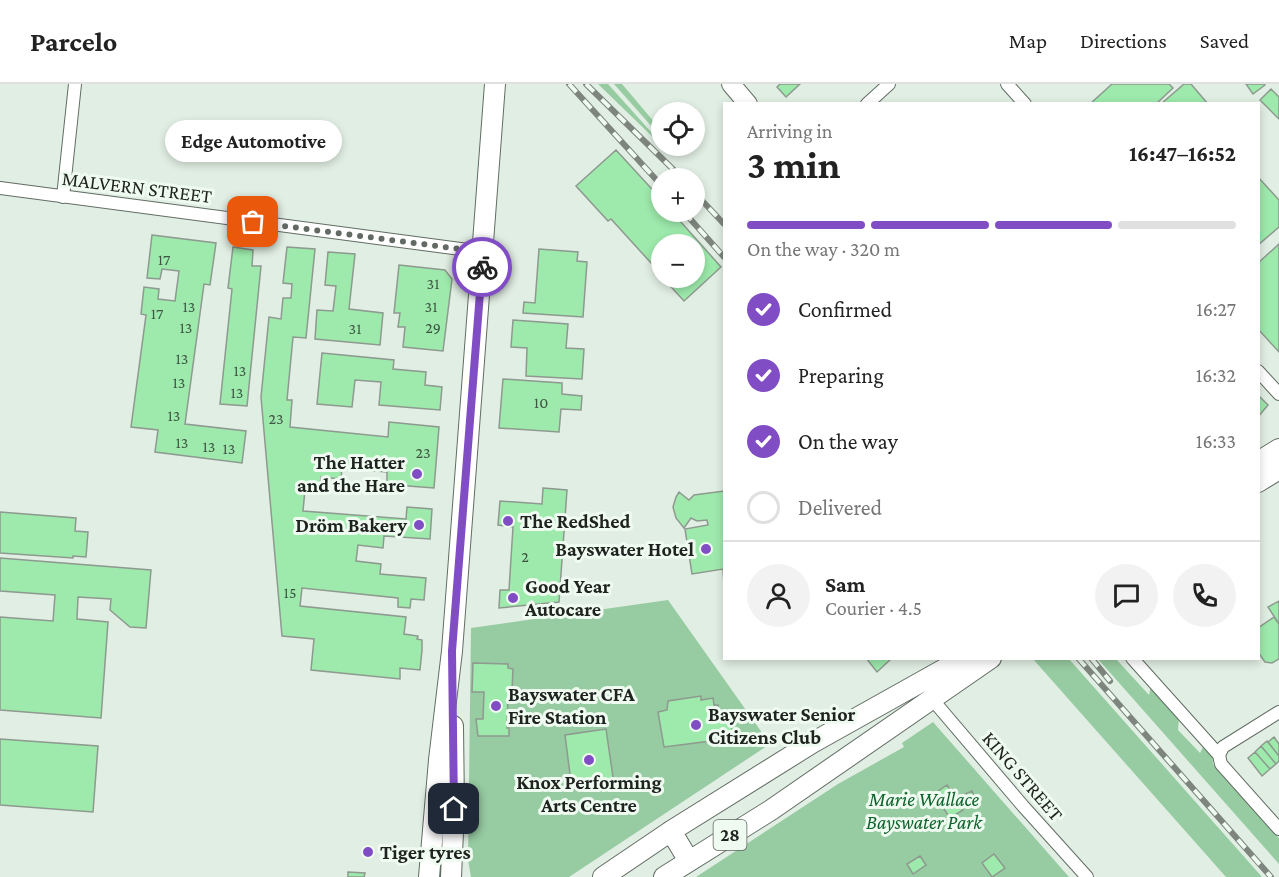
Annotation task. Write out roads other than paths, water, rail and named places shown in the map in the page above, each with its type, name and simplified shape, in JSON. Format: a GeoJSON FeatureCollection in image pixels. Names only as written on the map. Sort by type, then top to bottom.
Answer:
{"type":"FeatureCollection","features":[{"type":"Feature","properties":{"kind":"main road"},"geometry":{"type":"LineString","coordinates":[[429,877],[439,760],[452,651],[495,84]]}},
{"type":"Feature","properties":{"kind":"main road"},"geometry":{"type":"LineString","coordinates":[[731,84],[746,102]]}},
{"type":"Feature","properties":{"kind":"main road"},"geometry":{"type":"LineString","coordinates":[[1260,461],[1279,449]]}},
{"type":"Feature","properties":{"kind":"main road"},"geometry":{"type":"LineString","coordinates":[[1260,481],[1279,469]]}},
{"type":"Feature","properties":{"kind":"main road"},"geometry":{"type":"LineString","coordinates":[[452,651],[453,872]]}},
{"type":"Feature","properties":{"kind":"main road","name":"28"},"geometry":{"type":"LineString","coordinates":[[603,877],[671,831],[812,743],[960,660]]}},
{"type":"Feature","properties":{"kind":"main road","name":"28"},"geometry":{"type":"LineString","coordinates":[[664,877],[771,810],[988,660]]}},
{"type":"Feature","properties":{"kind":"main road"},"geometry":{"type":"LineString","coordinates":[[812,743],[925,690],[932,699]]}},
{"type":"Feature","properties":{"kind":"main road"},"geometry":{"type":"LineString","coordinates":[[671,831],[689,861]]}},
{"type":"Feature","properties":{"kind":"street"},"geometry":{"type":"LineString","coordinates":[[63,197],[75,84]]}},
{"type":"Feature","properties":{"kind":"street"},"geometry":{"type":"LineString","coordinates":[[869,102],[889,84]]}},
{"type":"Feature","properties":{"kind":"street"},"geometry":{"type":"LineString","coordinates":[[1007,84],[1022,102]]}},
{"type":"Feature","properties":{"kind":"street","name":"MALVERN STREET"},"geometry":{"type":"LineString","coordinates":[[0,189],[483,252]]}},
{"type":"Feature","properties":{"kind":"street"},"geometry":{"type":"LineString","coordinates":[[1260,373],[1278,394]]}},
{"type":"Feature","properties":{"kind":"street"},"geometry":{"type":"LineString","coordinates":[[1134,660],[1219,755],[1221,764],[1279,829]]}},
{"type":"Feature","properties":{"kind":"street","name":"KING STREET"},"geometry":{"type":"LineString","coordinates":[[932,699],[1087,877]]}},
{"type":"Feature","properties":{"kind":"street"},"geometry":{"type":"LineString","coordinates":[[1219,755],[1223,747],[1279,712]]}},
{"type":"Feature","properties":{"kind":"railway"},"geometry":{"type":"LineString","coordinates":[[569,84],[651,174]]}},
{"type":"Feature","properties":{"kind":"railway"},"geometry":{"type":"LineString","coordinates":[[586,84],[672,168]]}},
{"type":"Feature","properties":{"kind":"railway"},"geometry":{"type":"LineString","coordinates":[[705,204],[723,223]]}},
{"type":"Feature","properties":{"kind":"railway"},"geometry":{"type":"LineString","coordinates":[[693,222],[723,256]]}},
{"type":"Feature","properties":{"kind":"railway"},"geometry":{"type":"LineString","coordinates":[[1080,660],[1271,877]]}},
{"type":"Feature","properties":{"kind":"railway"},"geometry":{"type":"LineString","coordinates":[[1093,660],[1110,681]]}},
{"type":"Feature","properties":{"kind":"place","name":"Edge Automotive"},"geometry":{"type":"Point","coordinates":[253,222]}},
{"type":"Feature","properties":{"kind":"place","name":"The Hatter and the Hare"},"geometry":{"type":"Point","coordinates":[417,474]}},
{"type":"Feature","properties":{"kind":"place","name":"The RedShed"},"geometry":{"type":"Point","coordinates":[508,521]}},
{"type":"Feature","properties":{"kind":"place","name":"Dröm Bakery"},"geometry":{"type":"Point","coordinates":[419,525]}},
{"type":"Feature","properties":{"kind":"place","name":"Bayswater Hotel"},"geometry":{"type":"Point","coordinates":[706,549]}},
{"type":"Feature","properties":{"kind":"place","name":"Good Year Autocare"},"geometry":{"type":"Point","coordinates":[513,598]}},
{"type":"Feature","properties":{"kind":"place","name":"Bayswater CFA Fire Station"},"geometry":{"type":"Point","coordinates":[496,706]}},
{"type":"Feature","properties":{"kind":"place","name":"Bayswater Senior Citizens Club"},"geometry":{"type":"Point","coordinates":[696,725]}},
{"type":"Feature","properties":{"kind":"place","name":"Knox Performing Arts Centre"},"geometry":{"type":"Point","coordinates":[589,760]}},
{"type":"Feature","properties":{"kind":"place","name":"Tiger tyres"},"geometry":{"type":"Point","coordinates":[368,852]}},
{"type":"Feature","properties":{"kind":"park label","name":"Marie Wallace Bayswater Park"},"geometry":{"type":"Point","coordinates":[924,810]}}]}
